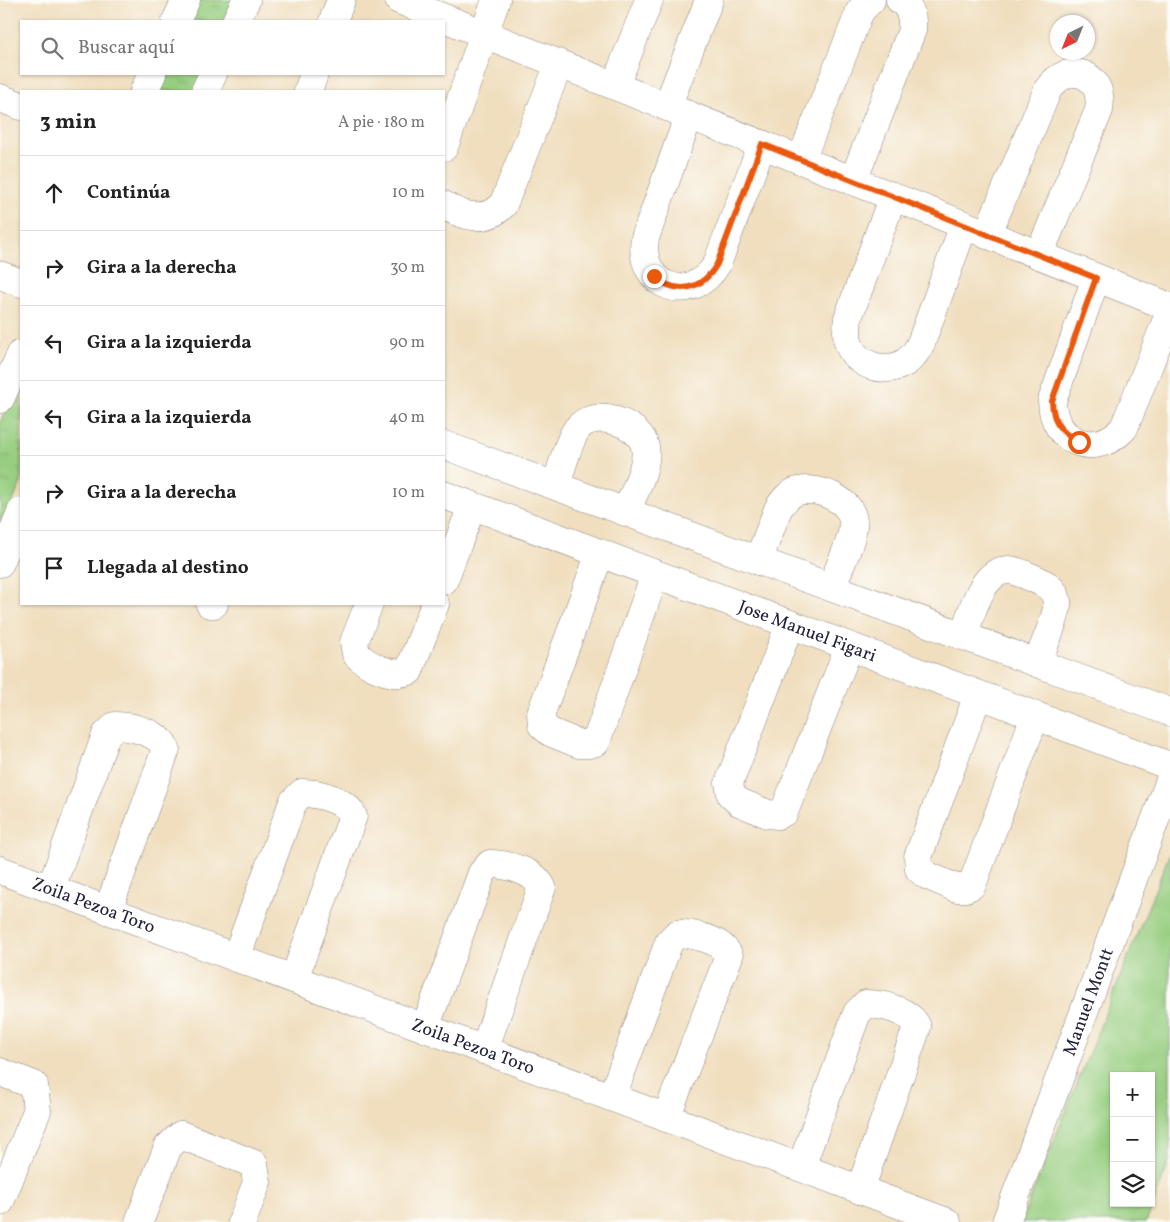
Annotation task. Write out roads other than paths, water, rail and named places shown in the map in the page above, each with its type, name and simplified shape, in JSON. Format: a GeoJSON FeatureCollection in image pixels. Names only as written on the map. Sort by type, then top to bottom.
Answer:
{"type":"FeatureCollection","features":[{"type":"Feature","properties":{"kind":"street"},"geometry":{"type":"LineString","coordinates":[[176,20],[186,0]]}},
{"type":"Feature","properties":{"kind":"street"},"geometry":{"type":"LineString","coordinates":[[236,20],[246,0]]}},
{"type":"Feature","properties":{"kind":"street"},"geometry":{"type":"LineString","coordinates":[[333,20],[341,0]]}},
{"type":"Feature","properties":{"kind":"street"},"geometry":{"type":"LineString","coordinates":[[399,0],[429,6],[484,33],[559,64],[1170,307]]}},
{"type":"Feature","properties":{"kind":"street"},"geometry":{"type":"LineString","coordinates":[[445,144],[496,0]]}},
{"type":"Feature","properties":{"kind":"street"},"geometry":{"type":"LineString","coordinates":[[615,86],[649,0]]}},
{"type":"Feature","properties":{"kind":"street"},"geometry":{"type":"LineString","coordinates":[[709,0],[645,238],[644,258],[648,268],[661,282],[682,288],[693,286],[711,274],[717,264],[762,144]]}},
{"type":"Feature","properties":{"kind":"street"},"geometry":{"type":"LineString","coordinates":[[801,160],[860,11],[870,0]]}},
{"type":"Feature","properties":{"kind":"street"},"geometry":{"type":"LineString","coordinates":[[853,181],[912,30],[913,20],[910,10],[900,0]]}},
{"type":"Feature","properties":{"kind":"street"},"geometry":{"type":"LineString","coordinates":[[445,205],[471,216],[482,217],[492,214],[503,204],[559,64]]}},
{"type":"Feature","properties":{"kind":"street"},"geometry":{"type":"LineString","coordinates":[[893,196],[848,318],[847,330],[848,342],[853,352],[862,361],[872,366],[884,368],[896,367],[907,362],[915,354],[1048,89],[1054,81],[1063,75],[1083,74],[1096,85],[1100,92],[1099,110],[1039,255]]}},
{"type":"Feature","properties":{"kind":"street"},"geometry":{"type":"LineString","coordinates":[[144,90],[152,75]]}},
{"type":"Feature","properties":{"kind":"street"},"geometry":{"type":"LineString","coordinates":[[205,90],[213,75]]}},
{"type":"Feature","properties":{"kind":"street"},"geometry":{"type":"LineString","coordinates":[[308,90],[314,75]]}},
{"type":"Feature","properties":{"kind":"street"},"geometry":{"type":"LineString","coordinates":[[0,98],[20,106]]}},
{"type":"Feature","properties":{"kind":"street"},"geometry":{"type":"LineString","coordinates":[[0,275],[20,283]]}},
{"type":"Feature","properties":{"kind":"street"},"geometry":{"type":"LineString","coordinates":[[1096,278],[1052,401],[1055,421],[1061,430],[1079,442],[1098,444],[1108,442],[1124,428],[1170,312]]}},
{"type":"Feature","properties":{"kind":"street"},"geometry":{"type":"LineString","coordinates":[[0,399],[20,356]]}},
{"type":"Feature","properties":{"kind":"street"},"geometry":{"type":"LineString","coordinates":[[556,486],[574,436],[582,424],[589,420],[603,418],[628,426],[644,441],[646,456],[626,512]]}},
{"type":"Feature","properties":{"kind":"street"},"geometry":{"type":"LineString","coordinates":[[445,445],[1170,712]]}},
{"type":"Feature","properties":{"kind":"street"},"geometry":{"type":"LineString","coordinates":[[758,561],[778,509],[789,495],[808,490],[836,498],[845,504],[853,520],[851,536],[831,588]]}},
{"type":"Feature","properties":{"kind":"street","name":"Jose Manuel Figari"},"geometry":{"type":"LineString","coordinates":[[445,495],[1170,766]]}},
{"type":"Feature","properties":{"kind":"street"},"geometry":{"type":"LineString","coordinates":[[445,577],[472,506]]}},
{"type":"Feature","properties":{"kind":"street"},"geometry":{"type":"LineString","coordinates":[[0,563],[20,514]]}},
{"type":"Feature","properties":{"kind":"street"},"geometry":{"type":"LineString","coordinates":[[600,553],[541,713],[542,725],[550,732],[579,744],[596,742],[655,574]]}},
{"type":"Feature","properties":{"kind":"street"},"geometry":{"type":"LineString","coordinates":[[963,636],[986,581],[997,572],[1007,570],[1017,572],[1047,584],[1052,589],[1057,601],[1055,614],[1037,663]]}},
{"type":"Feature","properties":{"kind":"street"},"geometry":{"type":"LineString","coordinates":[[369,605],[354,642],[356,654],[363,661],[392,673],[403,674],[409,671],[435,605]]}},
{"type":"Feature","properties":{"kind":"street"},"geometry":{"type":"LineString","coordinates":[[790,624],[730,783],[731,795],[738,802],[768,814],[778,815],[784,812],[849,647]]}},
{"type":"Feature","properties":{"kind":"street"},"geometry":{"type":"LineString","coordinates":[[978,695],[918,857],[919,869],[926,875],[956,888],[966,888],[972,885],[1035,716]]}},
{"type":"Feature","properties":{"kind":"street"},"geometry":{"type":"LineString","coordinates":[[51,888],[106,735],[116,726],[125,726],[155,736],[164,742],[166,749],[108,910]]}},
{"type":"Feature","properties":{"kind":"street","name":"Manuel Montt"},"geometry":{"type":"LineString","coordinates":[[1006,1222],[1170,780]]}},
{"type":"Feature","properties":{"kind":"street"},"geometry":{"type":"LineString","coordinates":[[236,958],[293,802],[302,793],[312,793],[342,803],[350,810],[353,816],[294,979]]}},
{"type":"Feature","properties":{"kind":"street"},"geometry":{"type":"LineString","coordinates":[[425,1028],[482,873],[490,864],[500,864],[531,874],[539,881],[542,887],[484,1050]]}},
{"type":"Feature","properties":{"kind":"street","name":"Zoila Pezoa Toro"},"geometry":{"type":"LineString","coordinates":[[0,870],[947,1222]]}},
{"type":"Feature","properties":{"kind":"street"},"geometry":{"type":"LineString","coordinates":[[612,1097],[669,942],[677,934],[687,933],[718,944],[726,950],[729,956],[666,1118]]}},
{"type":"Feature","properties":{"kind":"street"},"geometry":{"type":"LineString","coordinates":[[801,1168],[857,1013],[866,1004],[876,1004],[906,1014],[914,1021],[917,1027],[860,1190]]}},
{"type":"Feature","properties":{"kind":"street"},"geometry":{"type":"LineString","coordinates":[[0,1072],[34,1085],[37,1110],[0,1202]]}},
{"type":"Feature","properties":{"kind":"street"},"geometry":{"type":"LineString","coordinates":[[139,1222],[168,1147],[180,1135],[254,1164],[258,1182],[242,1222]]}}]}
